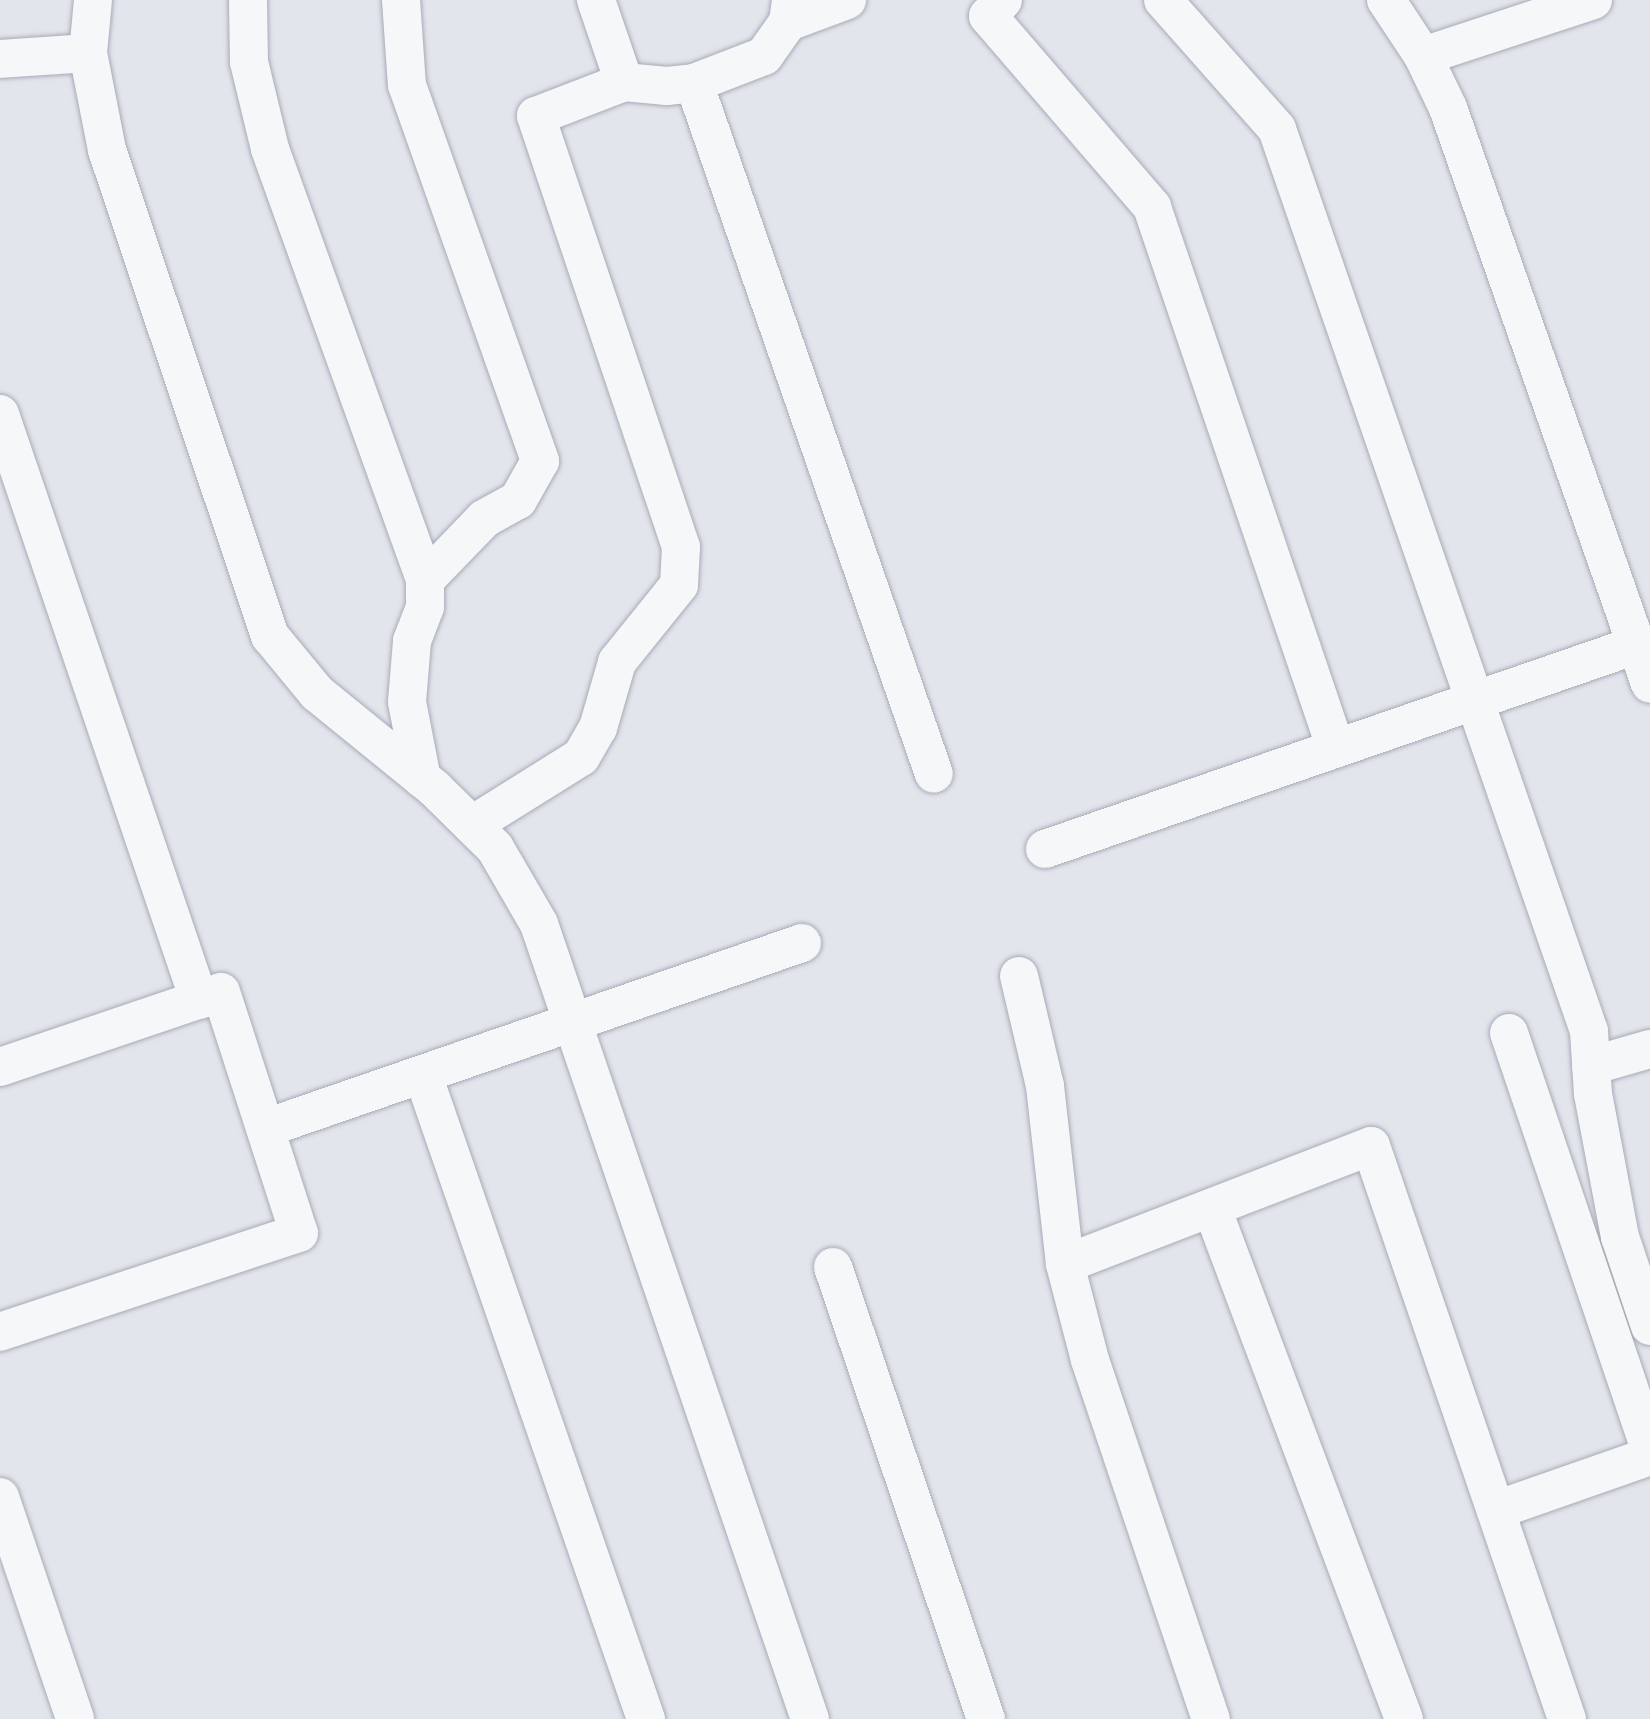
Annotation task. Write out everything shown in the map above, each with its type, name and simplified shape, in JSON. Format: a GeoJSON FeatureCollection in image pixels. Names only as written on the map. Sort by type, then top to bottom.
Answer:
{"type":"FeatureCollection","features":[{"type":"Feature","properties":{"kind":"street"},"geometry":{"type":"LineString","coordinates":[[93,0],[88,53],[107,150],[270,636],[317,693],[422,779],[495,848],[539,924],[810,1719]]}},
{"type":"Feature","properties":{"kind":"street"},"geometry":{"type":"LineString","coordinates":[[248,0],[248,62],[270,149],[425,580],[425,607],[412,640],[407,702],[422,779]]}},
{"type":"Feature","properties":{"kind":"street"},"geometry":{"type":"LineString","coordinates":[[401,0],[407,85],[540,461],[518,500],[484,519],[425,580]]}},
{"type":"Feature","properties":{"kind":"street"},"geometry":{"type":"LineString","coordinates":[[596,0],[624,82]]}},
{"type":"Feature","properties":{"kind":"street"},"geometry":{"type":"LineString","coordinates":[[472,825],[581,757],[598,728],[617,662],[679,585],[681,547],[536,116],[624,82],[667,86],[694,83],[764,56],[789,11],[847,0]]}},
{"type":"Feature","properties":{"kind":"street"},"geometry":{"type":"LineString","coordinates":[[1003,0],[988,16],[1152,206],[1336,749]]}},
{"type":"Feature","properties":{"kind":"street"},"geometry":{"type":"LineString","coordinates":[[1163,0],[1277,129],[1589,1031],[1591,1066],[1620,1237],[1650,1326]]}},
{"type":"Feature","properties":{"kind":"street"},"geometry":{"type":"LineString","coordinates":[[1386,0],[1423,56],[1448,108],[1650,684]]}},
{"type":"Feature","properties":{"kind":"street"},"geometry":{"type":"LineString","coordinates":[[1423,56],[1593,0]]}},
{"type":"Feature","properties":{"kind":"street"},"geometry":{"type":"LineString","coordinates":[[0,59],[88,53]]}},
{"type":"Feature","properties":{"kind":"street"},"geometry":{"type":"LineString","coordinates":[[694,83],[934,774]]}},
{"type":"Feature","properties":{"kind":"street"},"geometry":{"type":"LineString","coordinates":[[0,414],[198,1000]]}},
{"type":"Feature","properties":{"kind":"street"},"geometry":{"type":"LineString","coordinates":[[1045,849],[1636,645]]}},
{"type":"Feature","properties":{"kind":"street"},"geometry":{"type":"LineString","coordinates":[[266,1128],[802,943]]}},
{"type":"Feature","properties":{"kind":"street"},"geometry":{"type":"LineString","coordinates":[[1019,976],[1045,1086],[1065,1264],[1090,1360],[1211,1719]]}},
{"type":"Feature","properties":{"kind":"street"},"geometry":{"type":"LineString","coordinates":[[0,1066],[221,992],[299,1233],[0,1332]]}},
{"type":"Feature","properties":{"kind":"street"},"geometry":{"type":"LineString","coordinates":[[1509,1032],[1650,1450]]}},
{"type":"Feature","properties":{"kind":"street"},"geometry":{"type":"LineString","coordinates":[[1591,1066],[1650,1049]]}},
{"type":"Feature","properties":{"kind":"street"},"geometry":{"type":"LineString","coordinates":[[423,1075],[646,1719]]}},
{"type":"Feature","properties":{"kind":"street"},"geometry":{"type":"LineString","coordinates":[[1065,1264],[1371,1146],[1499,1510],[1567,1719]]}},
{"type":"Feature","properties":{"kind":"street"},"geometry":{"type":"LineString","coordinates":[[1212,1208],[1404,1719]]}},
{"type":"Feature","properties":{"kind":"street"},"geometry":{"type":"LineString","coordinates":[[833,1267],[986,1719]]}},
{"type":"Feature","properties":{"kind":"street"},"geometry":{"type":"LineString","coordinates":[[1499,1510],[1650,1456]]}},
{"type":"Feature","properties":{"kind":"street"},"geometry":{"type":"LineString","coordinates":[[0,1497],[75,1719]]}}]}
